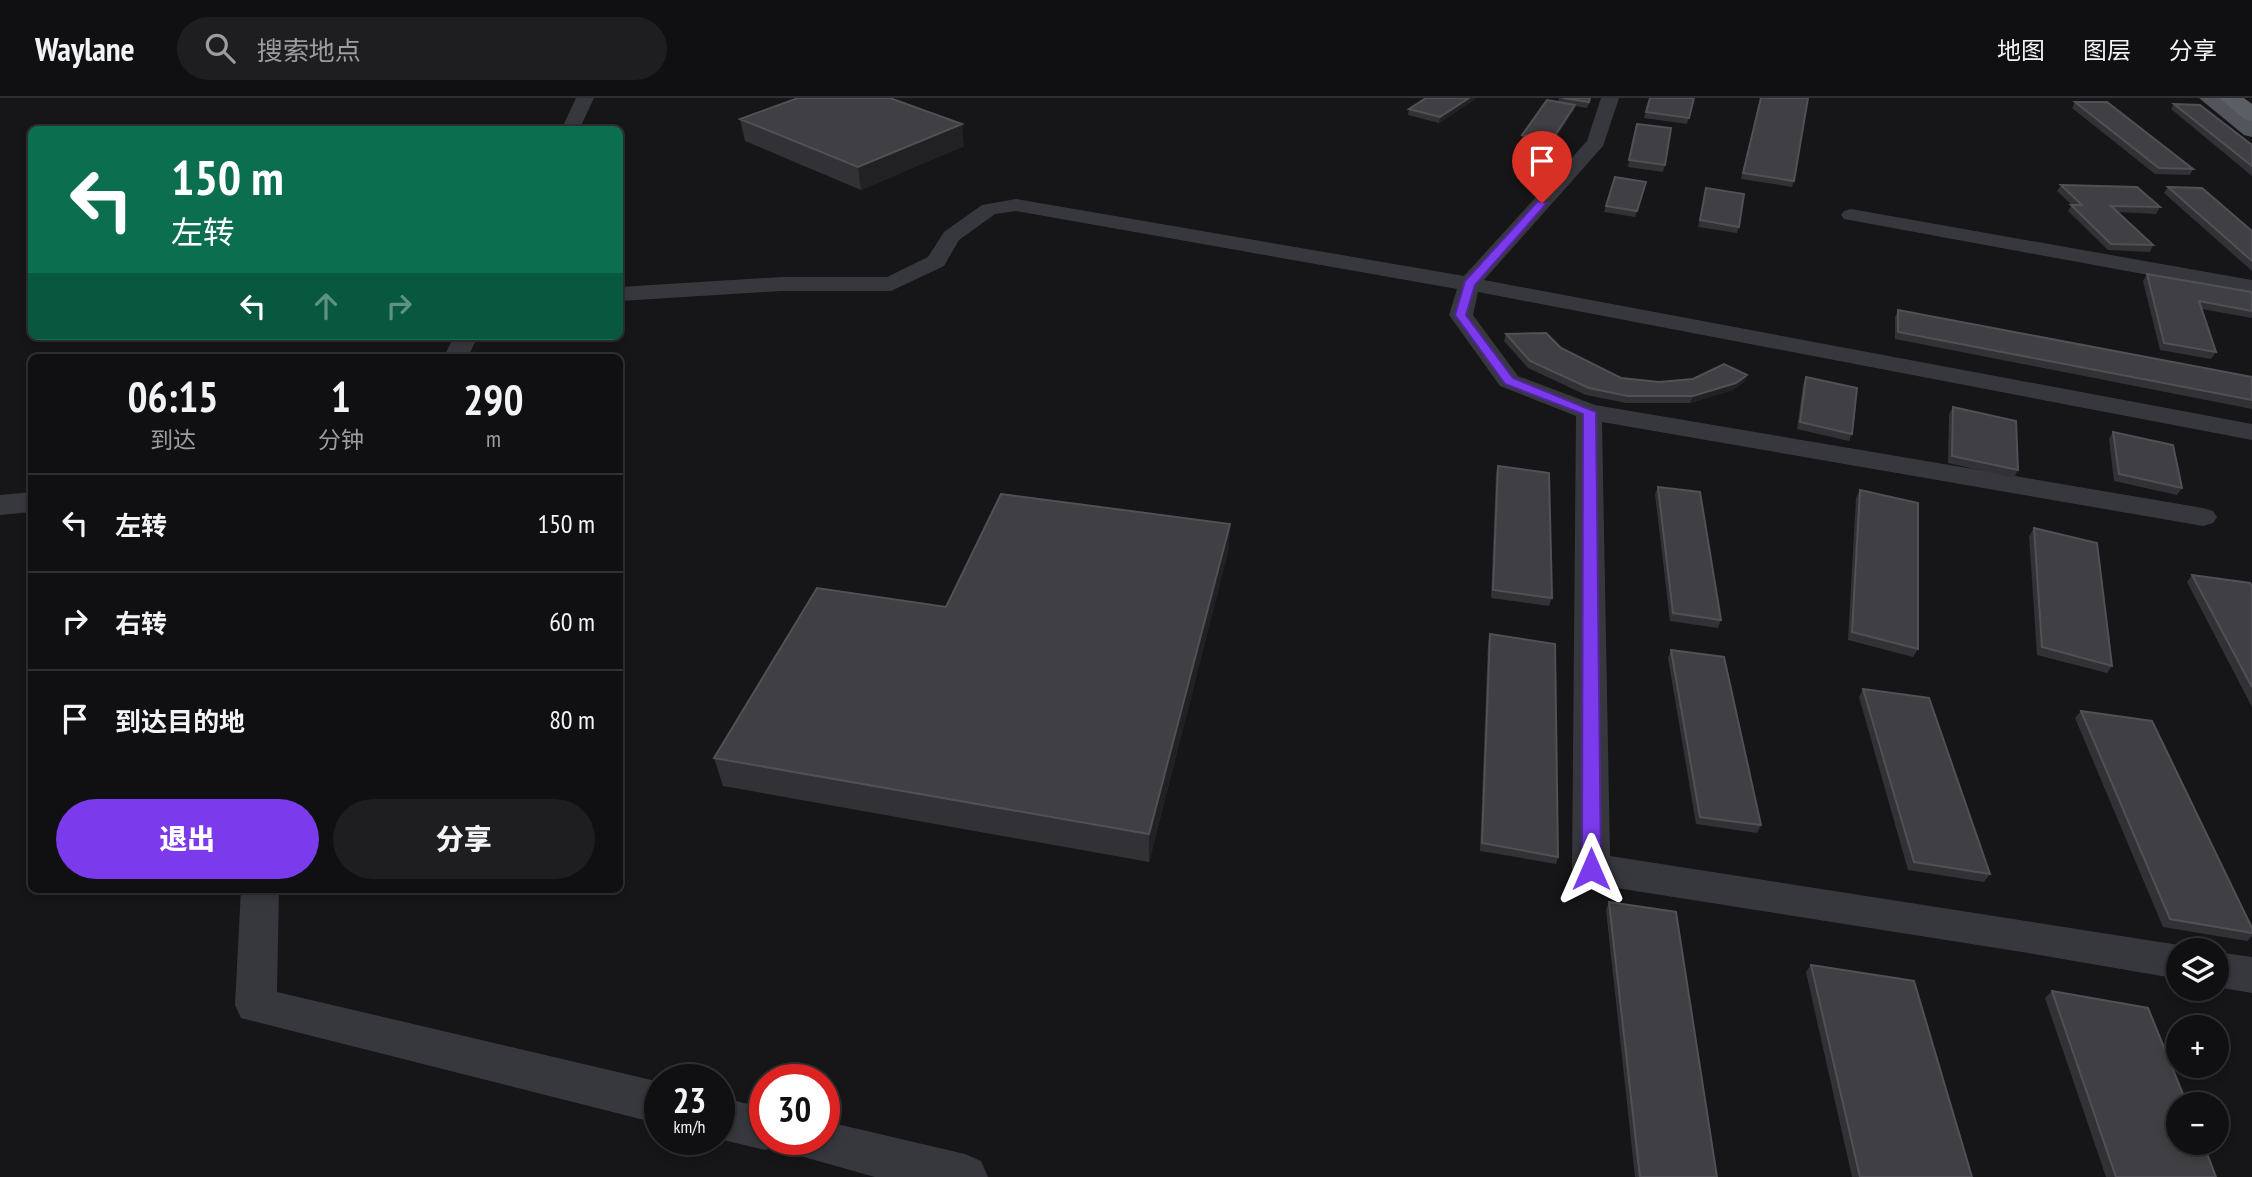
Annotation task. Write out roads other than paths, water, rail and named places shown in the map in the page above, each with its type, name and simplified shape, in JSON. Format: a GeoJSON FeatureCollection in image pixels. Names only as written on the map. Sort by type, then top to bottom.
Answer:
{"type":"FeatureCollection","features":[{"type":"Feature","properties":{"kind":"highway"},"geometry":{"type":"LineString","coordinates":[[2230,98],[2252,114]]}},
{"type":"Feature","properties":{"kind":"main road"},"geometry":{"type":"LineString","coordinates":[[2210,98],[2252,130]]}},
{"type":"Feature","properties":{"kind":"street"},"geometry":{"type":"LineString","coordinates":[[572,126],[585,98]]}},
{"type":"Feature","properties":{"kind":"street"},"geometry":{"type":"LineString","coordinates":[[1610,98],[1596,142],[1469,284],[1461,315],[1509,381],[1589,412],[2203,517]]}},
{"type":"Feature","properties":{"kind":"street"},"geometry":{"type":"LineString","coordinates":[[623,294],[782,284],[891,284],[936,261],[951,236],[989,209],[1016,205],[1469,284],[2252,432]]}},
{"type":"Feature","properties":{"kind":"street"},"geometry":{"type":"LineString","coordinates":[[1851,215],[2252,287]]}},
{"type":"Feature","properties":{"kind":"street"},"geometry":{"type":"LineString","coordinates":[[1589,412],[1591,869],[2166,960]]}},
{"type":"Feature","properties":{"kind":"street"},"geometry":{"type":"LineString","coordinates":[[0,505],[28,502]]}},
{"type":"Feature","properties":{"kind":"street"},"geometry":{"type":"LineString","coordinates":[[260,893],[256,1005],[644,1099]]}},
{"type":"Feature","properties":{"kind":"street"},"geometry":{"type":"LineString","coordinates":[[2229,971],[2252,975]]}},
{"type":"Feature","properties":{"kind":"street"},"geometry":{"type":"LineString","coordinates":[[840,1147],[965,1177]]}}]}
